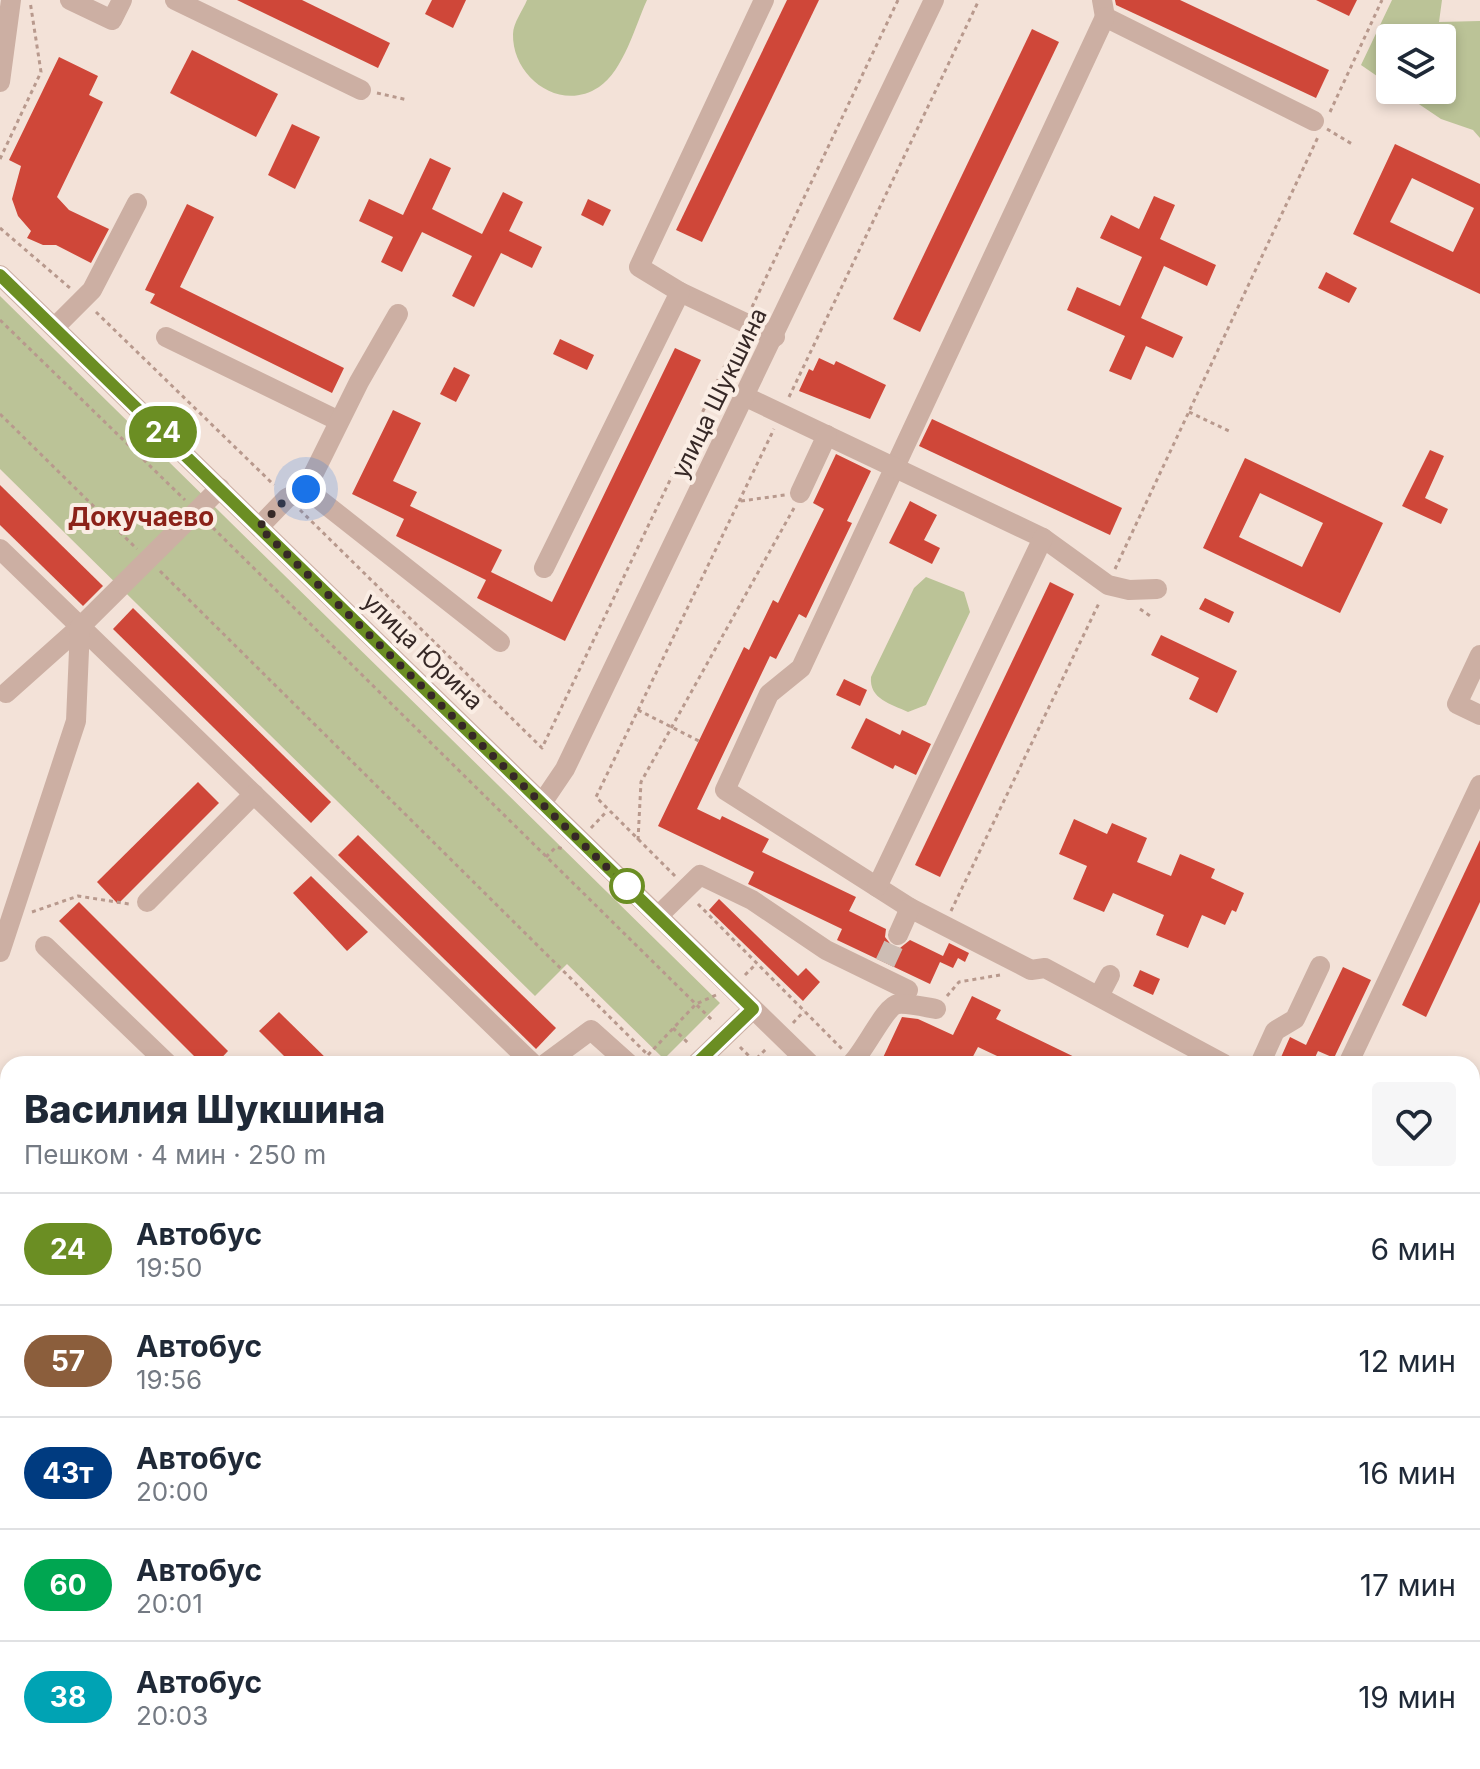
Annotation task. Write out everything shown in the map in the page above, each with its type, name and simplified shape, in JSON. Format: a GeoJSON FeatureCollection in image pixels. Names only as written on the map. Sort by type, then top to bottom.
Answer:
{"type":"FeatureCollection","features":[{"type":"Feature","properties":{"kind":"street"},"geometry":{"type":"LineString","coordinates":[[0,82],[11,0]]}},
{"type":"Feature","properties":{"kind":"street"},"geometry":{"type":"LineString","coordinates":[[70,0],[112,20],[122,0]]}},
{"type":"Feature","properties":{"kind":"street"},"geometry":{"type":"LineString","coordinates":[[175,0],[361,90]]}},
{"type":"Feature","properties":{"kind":"street"},"geometry":{"type":"LineString","coordinates":[[764,0],[639,267],[680,292],[775,337]]}},
{"type":"Feature","properties":{"kind":"street","name":"улица Шукшина"},"geometry":{"type":"LineString","coordinates":[[542,803],[565,769],[775,337],[934,0]]}},
{"type":"Feature","properties":{"kind":"street"},"geometry":{"type":"LineString","coordinates":[[1209,1056],[1045,968],[1031,970],[910,908],[725,790],[769,694],[801,668],[896,467],[1103,9],[1318,124]]}},
{"type":"Feature","properties":{"kind":"street"},"geometry":{"type":"LineString","coordinates":[[55,327],[92,290],[137,203]]}},
{"type":"Feature","properties":{"kind":"street","name":"улица Юрина"},"geometry":{"type":"LineString","coordinates":[[0,275],[802,1056]]}},
{"type":"Feature","properties":{"kind":"street"},"geometry":{"type":"LineString","coordinates":[[544,568],[680,292]]}},
{"type":"Feature","properties":{"kind":"street"},"geometry":{"type":"LineString","coordinates":[[259,527],[287,498],[306,489],[339,421],[398,314]]}},
{"type":"Feature","properties":{"kind":"street"},"geometry":{"type":"LineString","coordinates":[[166,337],[339,421]]}},
{"type":"Feature","properties":{"kind":"street"},"geometry":{"type":"LineString","coordinates":[[746,397],[1043,538],[1108,585],[1129,590],[1157,589]]}},
{"type":"Feature","properties":{"kind":"street"},"geometry":{"type":"LineString","coordinates":[[800,493],[827,435]]}},
{"type":"Feature","properties":{"kind":"street"},"geometry":{"type":"LineString","coordinates":[[6,693],[80,627],[220,488]]}},
{"type":"Feature","properties":{"kind":"street"},"geometry":{"type":"LineString","coordinates":[[306,489],[500,642]]}},
{"type":"Feature","properties":{"kind":"street"},"geometry":{"type":"LineString","coordinates":[[877,887],[1043,538]]}},
{"type":"Feature","properties":{"kind":"street"},"geometry":{"type":"LineString","coordinates":[[0,549],[525,1056]]}},
{"type":"Feature","properties":{"kind":"street"},"geometry":{"type":"LineString","coordinates":[[0,952],[76,721],[80,627]]}},
{"type":"Feature","properties":{"kind":"street"},"geometry":{"type":"LineString","coordinates":[[1480,655],[1457,704],[1480,715]]}},
{"type":"Feature","properties":{"kind":"street"},"geometry":{"type":"LineString","coordinates":[[1352,1056],[1480,785]]}},
{"type":"Feature","properties":{"kind":"street"},"geometry":{"type":"LineString","coordinates":[[147,902],[254,794]]}},
{"type":"Feature","properties":{"kind":"street"},"geometry":{"type":"LineString","coordinates":[[658,916],[700,875],[752,900],[826,950],[882,969],[908,990]]}},
{"type":"Feature","properties":{"kind":"street"},"geometry":{"type":"LineString","coordinates":[[898,935],[910,908]]}},
{"type":"Feature","properties":{"kind":"street"},"geometry":{"type":"LineString","coordinates":[[45,946],[160,1056]]}},
{"type":"Feature","properties":{"kind":"street"},"geometry":{"type":"LineString","coordinates":[[1264,1056],[1275,1031],[1295,1019],[1320,966]]}},
{"type":"Feature","properties":{"kind":"street"},"geometry":{"type":"LineString","coordinates":[[1099,996],[1110,975]]}},
{"type":"Feature","properties":{"kind":"street"},"geometry":{"type":"LineString","coordinates":[[860,1056],[887,1009],[897,1004],[936,1009]]}},
{"type":"Feature","properties":{"kind":"street"},"geometry":{"type":"LineString","coordinates":[[694,1056],[727,1034],[753,1009]]}},
{"type":"Feature","properties":{"kind":"street"},"geometry":{"type":"LineString","coordinates":[[556,1056],[591,1030],[620,1056]]}},
{"type":"Feature","properties":{"kind":"path"},"geometry":{"type":"LineString","coordinates":[[0,159],[41,72],[30,0]]}},
{"type":"Feature","properties":{"kind":"path"},"geometry":{"type":"LineString","coordinates":[[542,748],[898,0]]}},
{"type":"Feature","properties":{"kind":"path"},"geometry":{"type":"LineString","coordinates":[[945,926],[1189,412],[1318,124],[1382,0]]}},
{"type":"Feature","properties":{"kind":"path"},"geometry":{"type":"LineString","coordinates":[[361,90],[408,100]]}},
{"type":"Feature","properties":{"kind":"path"},"geometry":{"type":"LineString","coordinates":[[1318,124],[1352,144]]}},
{"type":"Feature","properties":{"kind":"path"},"geometry":{"type":"LineString","coordinates":[[0,320],[749,1056]]}},
{"type":"Feature","properties":{"kind":"path"},"geometry":{"type":"LineString","coordinates":[[1189,412],[1229,431]]}},
{"type":"Feature","properties":{"kind":"path"},"geometry":{"type":"LineString","coordinates":[[0,414],[648,1055],[696,1004],[732,989],[756,964]]}},
{"type":"Feature","properties":{"kind":"path"},"geometry":{"type":"LineString","coordinates":[[638,840],[641,782],[788,522],[800,493],[739,501]]}},
{"type":"Feature","properties":{"kind":"path"},"geometry":{"type":"LineString","coordinates":[[638,710],[699,741]]}},
{"type":"Feature","properties":{"kind":"path"},"geometry":{"type":"LineString","coordinates":[[596,797],[847,1056]]}},
{"type":"Feature","properties":{"kind":"path"},"geometry":{"type":"LineString","coordinates":[[591,828],[607,811]]}},
{"type":"Feature","properties":{"kind":"path"},"geometry":{"type":"LineString","coordinates":[[546,857],[556,847],[568,850]]}},
{"type":"Feature","properties":{"kind":"path"},"geometry":{"type":"LineString","coordinates":[[13,918],[78,896],[121,905],[147,902]]}},
{"type":"Feature","properties":{"kind":"path"},"geometry":{"type":"LineString","coordinates":[[936,1009],[959,982],[1002,975]]}},
{"type":"Feature","properties":{"kind":"path"},"geometry":{"type":"LineString","coordinates":[[673,1028],[691,1046],[689,1056]]}},
{"type":"Feature","properties":{"kind":"green space"},"geometry":{"type":"Polygon","coordinates":[[[527,0],[647,0],[628,47],[608,79],[584,94],[569,96],[541,86],[529,77],[521,64],[515,50],[513,30],[527,0]]]}},
{"type":"Feature","properties":{"kind":"green space"},"geometry":{"type":"Polygon","coordinates":[[[1392,0],[1442,0],[1439,22],[1480,21],[1480,138],[1473,130],[1441,119],[1419,104],[1456,104],[1456,24],[1381,24],[1392,0]]]}},
{"type":"Feature","properties":{"kind":"green space"},"geometry":{"type":"Polygon","coordinates":[[[1376,34],[1376,75],[1361,65],[1376,34]]]}},
{"type":"Feature","properties":{"kind":"green space"},"geometry":{"type":"Polygon","coordinates":[[[0,296],[720,1003],[667,1056],[661,1056],[567,964],[535,996],[0,469],[0,296]]]}},
{"type":"Feature","properties":{"kind":"green space"},"geometry":{"type":"Polygon","coordinates":[[[926,577],[964,592],[970,612],[926,705],[908,712],[877,696],[871,677],[914,588],[926,577]]]}},
{"type":"Feature","properties":{"kind":"building"},"geometry":{"type":"Polygon","coordinates":[[[237,0],[302,0],[390,43],[378,68],[237,0]]]}},
{"type":"Feature","properties":{"kind":"building"},"geometry":{"type":"Polygon","coordinates":[[[432,0],[466,0],[453,28],[425,14],[432,0]]]}},
{"type":"Feature","properties":{"kind":"building"},"geometry":{"type":"Polygon","coordinates":[[[787,0],[819,0],[702,242],[676,230],[787,0]]]}},
{"type":"Feature","properties":{"kind":"building"},"geometry":{"type":"Polygon","coordinates":[[[1115,0],[1180,0],[1329,70],[1316,98],[1116,5],[1115,0]]]}},
{"type":"Feature","properties":{"kind":"building"},"geometry":{"type":"Polygon","coordinates":[[[1316,0],[1357,0],[1349,16],[1316,0]]]}},
{"type":"Feature","properties":{"kind":"building"},"geometry":{"type":"Polygon","coordinates":[[[1032,29],[1059,42],[920,332],[893,319],[1032,29]]]}},
{"type":"Feature","properties":{"kind":"building"},"geometry":{"type":"Polygon","coordinates":[[[192,50],[278,94],[256,137],[170,93],[192,50]]]}},
{"type":"Feature","properties":{"kind":"building"},"geometry":{"type":"Polygon","coordinates":[[[59,57],[98,76],[89,95],[103,102],[57,197],[69,210],[109,229],[91,263],[56,245],[43,245],[27,238],[31,231],[18,216],[12,199],[21,166],[9,160],[59,57]]]}},
{"type":"Feature","properties":{"kind":"building"},"geometry":{"type":"Polygon","coordinates":[[[292,124],[320,137],[295,189],[268,175],[292,124]]]}},
{"type":"Feature","properties":{"kind":"building"},"geometry":{"type":"Polygon","coordinates":[[[1395,144],[1480,184],[1480,294],[1353,234],[1395,144]],[[1412,178],[1390,222],[1453,252],[1474,208],[1412,178]]]}},
{"type":"Feature","properties":{"kind":"building"},"geometry":{"type":"Polygon","coordinates":[[[430,158],[451,168],[432,209],[482,234],[503,192],[523,202],[509,231],[542,247],[532,268],[501,253],[474,307],[452,296],[472,256],[422,232],[402,272],[381,262],[393,237],[359,221],[369,199],[403,215],[430,158]]]}},
{"type":"Feature","properties":{"kind":"building"},"geometry":{"type":"Polygon","coordinates":[[[1154,196],[1175,205],[1160,239],[1216,265],[1207,286],[1164,266],[1141,318],[1183,337],[1173,358],[1146,346],[1131,380],[1109,371],[1125,336],[1067,310],[1077,287],[1120,306],[1142,257],[1100,238],[1111,215],[1139,229],[1154,196]]]}},
{"type":"Feature","properties":{"kind":"building"},"geometry":{"type":"Polygon","coordinates":[[[588,199],[611,210],[603,226],[581,215],[588,199]]]}},
{"type":"Feature","properties":{"kind":"building"},"geometry":{"type":"Polygon","coordinates":[[[187,204],[214,217],[180,287],[344,368],[332,393],[150,303],[155,294],[145,290],[187,204]]]}},
{"type":"Feature","properties":{"kind":"building"},"geometry":{"type":"Polygon","coordinates":[[[1326,272],[1357,288],[1349,303],[1318,288],[1326,272]]]}},
{"type":"Feature","properties":{"kind":"building"},"geometry":{"type":"Polygon","coordinates":[[[560,339],[594,355],[587,370],[553,354],[560,339]]]}},
{"type":"Feature","properties":{"kind":"building"},"geometry":{"type":"Polygon","coordinates":[[[675,348],[701,360],[565,641],[477,598],[486,580],[396,536],[404,519],[352,494],[393,410],[421,423],[393,481],[417,492],[410,506],[502,550],[491,572],[552,602],[675,348]]]}},
{"type":"Feature","properties":{"kind":"building"},"geometry":{"type":"Polygon","coordinates":[[[819,358],[834,365],[836,361],[886,385],[870,419],[799,391],[809,369],[813,371],[819,358]]]}},
{"type":"Feature","properties":{"kind":"building"},"geometry":{"type":"Polygon","coordinates":[[[454,367],[470,375],[456,402],[440,394],[454,367]]]}},
{"type":"Feature","properties":{"kind":"building"},"geometry":{"type":"Polygon","coordinates":[[[932,419],[1122,508],[1110,535],[919,446],[932,419]]]}},
{"type":"Feature","properties":{"kind":"building"},"geometry":{"type":"Polygon","coordinates":[[[1430,450],[1444,456],[1425,498],[1448,509],[1441,524],[1402,506],[1430,450]]]}},
{"type":"Feature","properties":{"kind":"building"},"geometry":{"type":"Polygon","coordinates":[[[836,454],[871,471],[847,521],[852,523],[806,618],[799,614],[776,659],[770,656],[697,809],[720,820],[722,816],[769,839],[762,852],[856,897],[849,911],[886,929],[885,937],[892,946],[900,948],[910,940],[943,956],[949,943],[969,953],[965,962],[958,958],[953,968],[940,962],[930,984],[837,940],[842,929],[748,884],[754,872],[658,826],[744,647],[749,650],[773,600],[778,603],[824,509],[813,503],[836,454]]]}},
{"type":"Feature","properties":{"kind":"building"},"geometry":{"type":"Polygon","coordinates":[[[1245,458],[1383,523],[1340,613],[1203,548],[1245,458]],[[1260,493],[1239,537],[1302,567],[1323,523],[1260,493]]]}},
{"type":"Feature","properties":{"kind":"building"},"geometry":{"type":"Polygon","coordinates":[[[0,485],[103,586],[83,606],[0,525],[0,485]]]}},
{"type":"Feature","properties":{"kind":"building"},"geometry":{"type":"Polygon","coordinates":[[[910,501],[937,515],[924,540],[940,548],[932,564],[889,543],[910,501]]]}},
{"type":"Feature","properties":{"kind":"building"},"geometry":{"type":"Polygon","coordinates":[[[1050,582],[1074,594],[940,877],[915,865],[1050,582]]]}},
{"type":"Feature","properties":{"kind":"building"},"geometry":{"type":"Polygon","coordinates":[[[1205,598],[1234,612],[1229,623],[1199,609],[1205,598]]]}},
{"type":"Feature","properties":{"kind":"building"},"geometry":{"type":"Polygon","coordinates":[[[133,608],[331,802],[311,823],[113,629],[133,608]]]}},
{"type":"Feature","properties":{"kind":"building"},"geometry":{"type":"Polygon","coordinates":[[[1161,635],[1237,671],[1217,713],[1189,699],[1199,678],[1151,655],[1161,635]]]}},
{"type":"Feature","properties":{"kind":"building"},"geometry":{"type":"Polygon","coordinates":[[[844,679],[867,690],[860,706],[836,695],[844,679]]]}},
{"type":"Feature","properties":{"kind":"building"},"geometry":{"type":"Polygon","coordinates":[[[866,718],[900,735],[902,730],[931,744],[916,775],[895,765],[893,769],[851,748],[866,718]]]}},
{"type":"Feature","properties":{"kind":"building"},"geometry":{"type":"Polygon","coordinates":[[[198,782],[219,803],[118,904],[97,882],[198,782]]]}},
{"type":"Feature","properties":{"kind":"building"},"geometry":{"type":"Polygon","coordinates":[[[1074,819],[1107,834],[1112,823],[1147,838],[1137,862],[1171,876],[1180,854],[1215,869],[1211,878],[1244,893],[1236,912],[1232,910],[1225,925],[1202,915],[1188,948],[1156,935],[1164,915],[1113,893],[1104,912],[1073,899],[1087,866],[1059,854],[1074,819]]]}},
{"type":"Feature","properties":{"kind":"building"},"geometry":{"type":"Polygon","coordinates":[[[358,835],[556,1028],[536,1049],[338,855],[358,835]]]}},
{"type":"Feature","properties":{"kind":"building"},"geometry":{"type":"Polygon","coordinates":[[[1480,840],[1480,902],[1426,1017],[1402,1005],[1480,840]]]}},
{"type":"Feature","properties":{"kind":"building"},"geometry":{"type":"Polygon","coordinates":[[[311,876],[368,932],[347,951],[293,893],[311,876]]]}},
{"type":"Feature","properties":{"kind":"building"},"geometry":{"type":"Polygon","coordinates":[[[719,899],[798,976],[806,968],[820,982],[803,1001],[709,910],[719,899]]]}},
{"type":"Feature","properties":{"kind":"building"},"geometry":{"type":"Polygon","coordinates":[[[79,902],[228,1051],[223,1056],[194,1056],[59,921],[79,902]]]}},
{"type":"Feature","properties":{"kind":"building"},"geometry":{"type":"Polygon","coordinates":[[[1343,967],[1371,980],[1335,1056],[1318,1051],[1316,1056],[1282,1056],[1290,1037],[1306,1045],[1343,967]]]}},
{"type":"Feature","properties":{"kind":"building"},"geometry":{"type":"Polygon","coordinates":[[[1140,970],[1160,979],[1153,995],[1133,986],[1140,970]]]}},
{"type":"Feature","properties":{"kind":"building"},"geometry":{"type":"Polygon","coordinates":[[[972,996],[1001,1010],[996,1019],[1072,1056],[997,1056],[978,1047],[973,1056],[884,1056],[902,1017],[918,1019],[953,1035],[972,996]]]}},
{"type":"Feature","properties":{"kind":"building"},"geometry":{"type":"Polygon","coordinates":[[[279,1012],[324,1056],[284,1056],[259,1031],[279,1012]]]}},
{"type":"Feature","properties":{"kind":"tunnel"},"geometry":{"type":"LineString","coordinates":[[885,963],[898,935]]}},
{"type":"Feature","properties":{"kind":"bus line","name":"24"},"geometry":{"type":"LineString","coordinates":[[0,275],[753,1009],[704,1056]]}},
{"type":"Feature","properties":{"kind":"district","name":"Докучаево"},"geometry":{"type":"Point","coordinates":[141,516]}},
{"type":"Feature","properties":{"kind":"route"},"geometry":{"type":"LineString","coordinates":[[306,489],[287,498],[259,527],[630,890],[627,886]]}}]}
